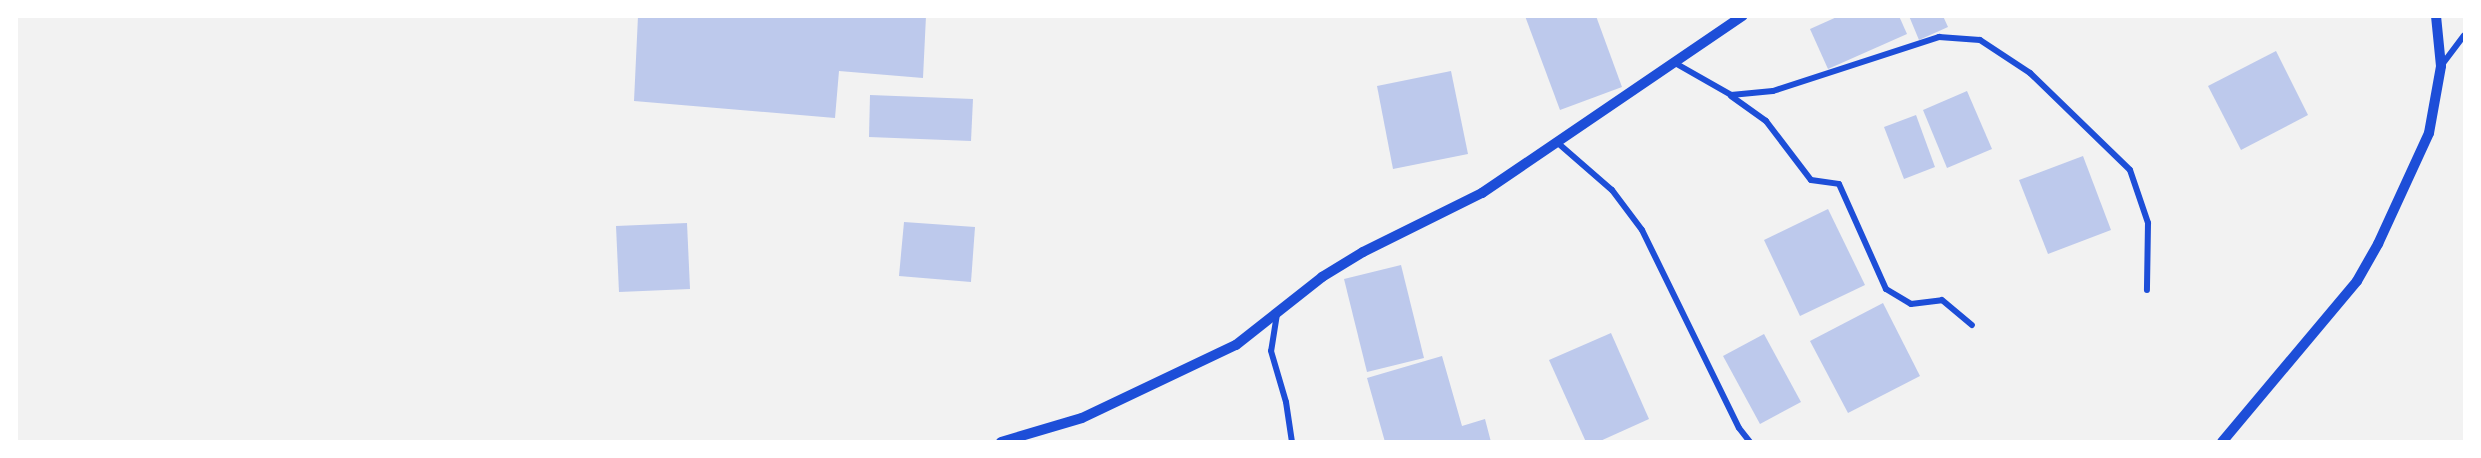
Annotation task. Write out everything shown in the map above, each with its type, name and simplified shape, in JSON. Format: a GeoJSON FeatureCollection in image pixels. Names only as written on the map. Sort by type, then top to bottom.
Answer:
{"type":"FeatureCollection","features":[{"type":"Feature","properties":{"kind":"street"},"geometry":{"type":"LineString","coordinates":[[1001,441],[1082,418],[1236,345],[1322,277],[1363,252],[1482,194],[1742,16]]}},
{"type":"Feature","properties":{"kind":"street"},"geometry":{"type":"LineString","coordinates":[[2222,441],[2357,282],[2412,177],[2429,133],[2440,66],[2436,16]]}},
{"type":"Feature","properties":{"kind":"street"},"geometry":{"type":"LineString","coordinates":[[2440,66],[2464,36]]}},
{"type":"Feature","properties":{"kind":"street"},"geometry":{"type":"LineString","coordinates":[[1731,95],[1773,90],[1939,37],[1980,40],[2030,73],[2130,170],[2148,223],[2147,290]]}},
{"type":"Feature","properties":{"kind":"street"},"geometry":{"type":"LineString","coordinates":[[1675,63],[1731,95],[1766,121],[1811,180],[1839,184],[1886,289],[1911,304],[1942,300],[1972,325]]}},
{"type":"Feature","properties":{"kind":"street"},"geometry":{"type":"LineString","coordinates":[[1558,144],[1612,190],[1642,230],[1738,428],[1750,441]]}},
{"type":"Feature","properties":{"kind":"street"},"geometry":{"type":"LineString","coordinates":[[1277,314],[1271,351],[1286,402],[1292,441]]}},
{"type":"Feature","properties":{"kind":"building"},"geometry":{"type":"Polygon","coordinates":[[[638,16],[926,16],[923,78],[839,71],[835,118],[634,101],[638,16]]]}},
{"type":"Feature","properties":{"kind":"building"},"geometry":{"type":"Polygon","coordinates":[[[1525,16],[1596,16],[1622,87],[1560,110],[1525,16]]]}},
{"type":"Feature","properties":{"kind":"building"},"geometry":{"type":"Polygon","coordinates":[[[1839,16],[1899,16],[1907,34],[1828,69],[1810,29],[1839,16]]]}},
{"type":"Feature","properties":{"kind":"building"},"geometry":{"type":"Polygon","coordinates":[[[1909,16],[1943,16],[1948,27],[1919,40],[1909,16]]]}},
{"type":"Feature","properties":{"kind":"building"},"geometry":{"type":"Polygon","coordinates":[[[2276,51],[2308,115],[2241,150],[2208,86],[2276,51]]]}},
{"type":"Feature","properties":{"kind":"building"},"geometry":{"type":"Polygon","coordinates":[[[1451,71],[1468,154],[1393,169],[1377,86],[1451,71]]]}},
{"type":"Feature","properties":{"kind":"building"},"geometry":{"type":"Polygon","coordinates":[[[1967,91],[1992,149],[1947,168],[1923,110],[1967,91]]]}},
{"type":"Feature","properties":{"kind":"building"},"geometry":{"type":"Polygon","coordinates":[[[870,95],[973,99],[971,141],[869,137],[870,95]]]}},
{"type":"Feature","properties":{"kind":"building"},"geometry":{"type":"Polygon","coordinates":[[[1916,115],[1935,167],[1904,179],[1884,127],[1916,115]]]}},
{"type":"Feature","properties":{"kind":"building"},"geometry":{"type":"Polygon","coordinates":[[[2083,156],[2111,230],[2048,254],[2019,180],[2083,156]]]}},
{"type":"Feature","properties":{"kind":"building"},"geometry":{"type":"Polygon","coordinates":[[[1828,209],[1865,285],[1800,316],[1764,240],[1828,209]]]}},
{"type":"Feature","properties":{"kind":"building"},"geometry":{"type":"Polygon","coordinates":[[[904,222],[975,227],[971,282],[899,276],[904,222]]]}},
{"type":"Feature","properties":{"kind":"building"},"geometry":{"type":"Polygon","coordinates":[[[687,223],[690,289],[619,292],[616,226],[687,223]]]}},
{"type":"Feature","properties":{"kind":"building"},"geometry":{"type":"Polygon","coordinates":[[[1401,265],[1424,358],[1367,372],[1344,279],[1401,265]]]}},
{"type":"Feature","properties":{"kind":"building"},"geometry":{"type":"Polygon","coordinates":[[[1883,303],[1920,376],[1848,413],[1810,341],[1883,303]]]}},
{"type":"Feature","properties":{"kind":"building"},"geometry":{"type":"Polygon","coordinates":[[[1611,333],[1649,419],[1598,442],[1586,442],[1549,360],[1611,333]]]}},
{"type":"Feature","properties":{"kind":"building"},"geometry":{"type":"Polygon","coordinates":[[[1764,334],[1801,402],[1760,424],[1723,356],[1764,334]]]}},
{"type":"Feature","properties":{"kind":"building"},"geometry":{"type":"Polygon","coordinates":[[[1442,356],[1462,426],[1485,419],[1491,442],[1385,442],[1367,378],[1442,356]]]}}]}
